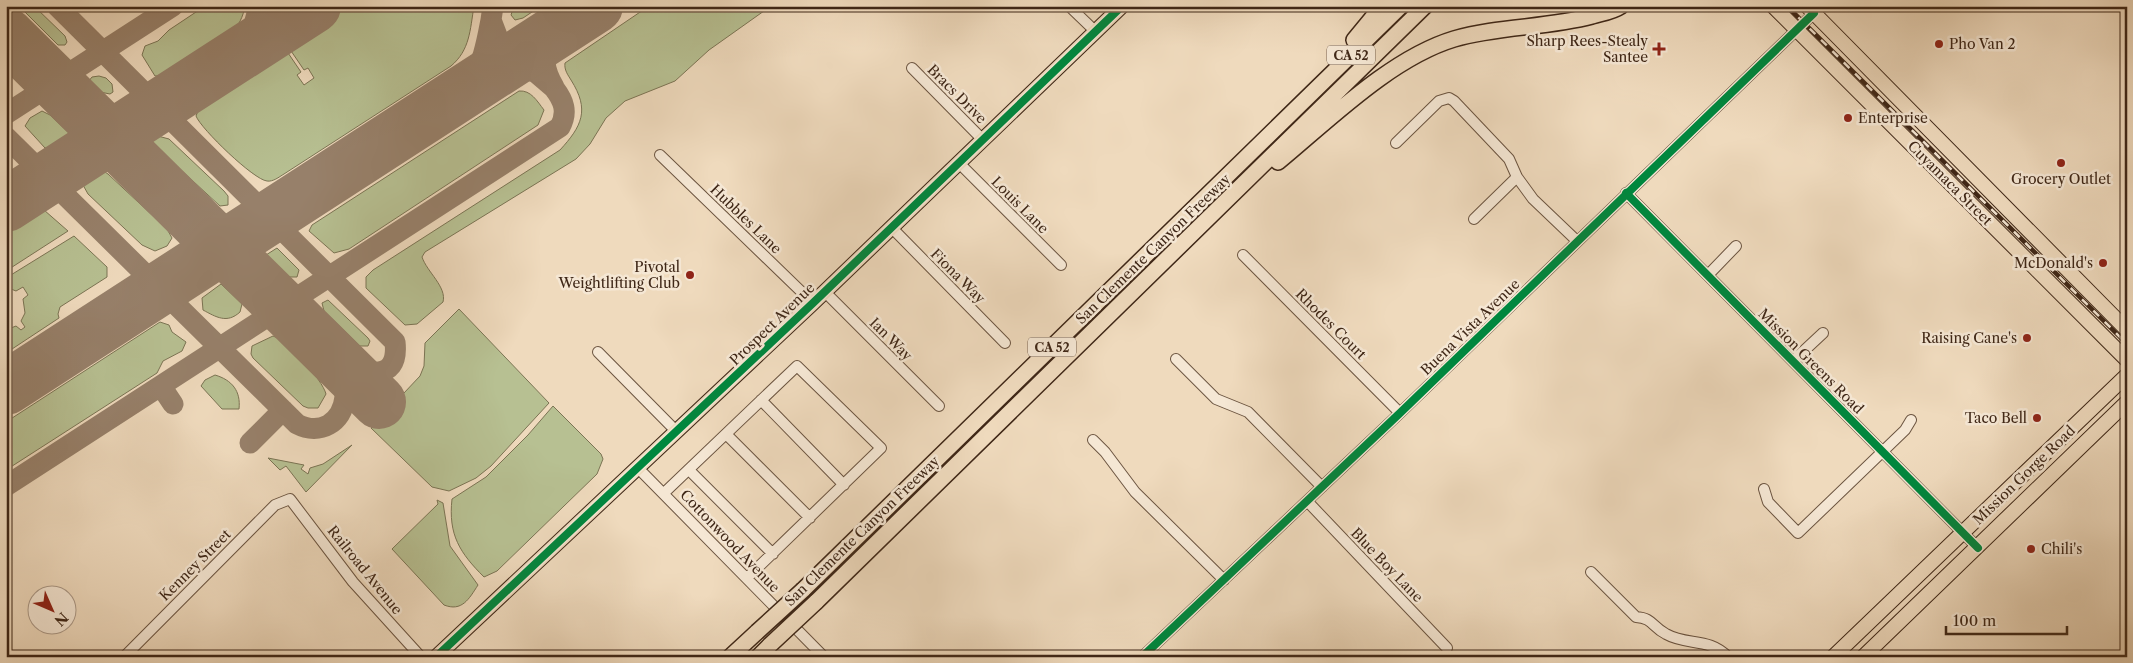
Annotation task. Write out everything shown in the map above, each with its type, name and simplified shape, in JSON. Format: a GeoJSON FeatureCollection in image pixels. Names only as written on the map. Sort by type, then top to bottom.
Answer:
{"type":"FeatureCollection","features":[{"type":"Feature","properties":{"kind":"highway"},"geometry":{"type":"LineString","coordinates":[[1300,105],[1382,6]]}},
{"type":"Feature","properties":{"kind":"highway","name":"San Clemente Canyon Freeway"},"geometry":{"type":"LineString","coordinates":[[730,657],[803,590],[1401,6]]}},
{"type":"Feature","properties":{"kind":"highway","name":"San Clemente Canyon Freeway"},"geometry":{"type":"LineString","coordinates":[[758,657],[1425,6]]}},
{"type":"Feature","properties":{"kind":"highway"},"geometry":{"type":"LineString","coordinates":[[1173,253],[1251,184],[1394,67],[1424,50],[1455,39],[1574,21],[1621,6]]}},
{"type":"Feature","properties":{"kind":"main road","name":"Prospect Avenue"},"geometry":{"type":"LineString","coordinates":[[436,657],[960,164],[1122,6]]}},
{"type":"Feature","properties":{"kind":"main road","name":"Cuyamaca Street"},"geometry":{"type":"LineString","coordinates":[[1773,6],[2127,360]]}},
{"type":"Feature","properties":{"kind":"main road","name":"Cuyamaca Street"},"geometry":{"type":"LineString","coordinates":[[1810,10],[2127,330]]}},
{"type":"Feature","properties":{"kind":"main road","name":"Mission Gorge Road"},"geometry":{"type":"LineString","coordinates":[[1833,657],[2127,375]]}},
{"type":"Feature","properties":{"kind":"main road","name":"Mission Gorge Road"},"geometry":{"type":"LineString","coordinates":[[1863,657],[2127,402]]}},
{"type":"Feature","properties":{"kind":"street"},"geometry":{"type":"LineString","coordinates":[[1069,6],[1096,32]]}},
{"type":"Feature","properties":{"kind":"street","name":"Buena Vista Avenue"},"geometry":{"type":"LineString","coordinates":[[1142,657],[1400,413],[1797,30],[1810,10]]}},
{"type":"Feature","properties":{"kind":"street","name":"Bracs Drive"},"geometry":{"type":"LineString","coordinates":[[912,68],[984,140]]}},
{"type":"Feature","properties":{"kind":"street"},"geometry":{"type":"LineString","coordinates":[[1396,142],[1439,102],[1449,98],[1509,159],[1517,177],[1533,199],[1577,241]]}},
{"type":"Feature","properties":{"kind":"street","name":"Hubbles Lane"},"geometry":{"type":"LineString","coordinates":[[660,155],[813,303]]}},
{"type":"Feature","properties":{"kind":"street","name":"Louis Lane"},"geometry":{"type":"LineString","coordinates":[[960,164],[1061,265]]}},
{"type":"Feature","properties":{"kind":"street"},"geometry":{"type":"LineString","coordinates":[[1474,219],[1517,177]]}},
{"type":"Feature","properties":{"kind":"street","name":"Mission Greens Road"},"geometry":{"type":"LineString","coordinates":[[1626,193],[1978,548]]}},
{"type":"Feature","properties":{"kind":"street","name":"Fiona Way"},"geometry":{"type":"LineString","coordinates":[[892,228],[1005,343]]}},
{"type":"Feature","properties":{"kind":"street"},"geometry":{"type":"LineString","coordinates":[[1708,275],[1736,246]]}},
{"type":"Feature","properties":{"kind":"street","name":"Rhodes Court"},"geometry":{"type":"LineString","coordinates":[[1243,255],[1400,413]]}},
{"type":"Feature","properties":{"kind":"street","name":"Ian Way"},"geometry":{"type":"LineString","coordinates":[[824,291],[939,406]]}},
{"type":"Feature","properties":{"kind":"street"},"geometry":{"type":"LineString","coordinates":[[1793,361],[1823,333]]}},
{"type":"Feature","properties":{"kind":"street"},"geometry":{"type":"LineString","coordinates":[[598,352],[676,431]]}},
{"type":"Feature","properties":{"kind":"street"},"geometry":{"type":"LineString","coordinates":[[1176,359],[1216,399],[1248,412],[1322,487]]}},
{"type":"Feature","properties":{"kind":"street"},"geometry":{"type":"LineString","coordinates":[[664,493],[797,366],[881,448],[748,578]]}},
{"type":"Feature","properties":{"kind":"street"},"geometry":{"type":"LineString","coordinates":[[761,400],[844,485]]}},
{"type":"Feature","properties":{"kind":"street"},"geometry":{"type":"LineString","coordinates":[[1764,489],[1768,502],[1798,533],[1905,430],[1911,420]]}},
{"type":"Feature","properties":{"kind":"street"},"geometry":{"type":"LineString","coordinates":[[726,434],[810,518]]}},
{"type":"Feature","properties":{"kind":"street"},"geometry":{"type":"LineString","coordinates":[[1093,440],[1105,452],[1135,492],[1224,580]]}},
{"type":"Feature","properties":{"kind":"street","name":"Cottonwood Avenue"},"geometry":{"type":"LineString","coordinates":[[638,467],[824,657]]}},
{"type":"Feature","properties":{"kind":"street"},"geometry":{"type":"LineString","coordinates":[[689,470],[773,554]]}},
{"type":"Feature","properties":{"kind":"street","name":"Kenney Street"},"geometry":{"type":"LineString","coordinates":[[124,657],[275,505],[290,499]]}},
{"type":"Feature","properties":{"kind":"street","name":"Railroad Avenue"},"geometry":{"type":"LineString","coordinates":[[290,499],[353,582],[421,657]]}},
{"type":"Feature","properties":{"kind":"street","name":"Blue Boy Lane"},"geometry":{"type":"LineString","coordinates":[[1307,501],[1447,648]]}},
{"type":"Feature","properties":{"kind":"street"},"geometry":{"type":"LineString","coordinates":[[1591,572],[1636,617],[1646,618],[1666,634],[1682,640],[1699,641],[1721,649],[1728,657]]}},
{"type":"Feature","properties":{"kind":"green space"},"geometry":{"type":"Polygon","coordinates":[[[19,6],[34,6],[65,36],[67,42],[65,45],[58,45],[19,6]]]}},
{"type":"Feature","properties":{"kind":"green space"},"geometry":{"type":"Polygon","coordinates":[[[205,6],[245,6],[242,17],[231,34],[207,54],[184,68],[155,76],[142,55],[145,46],[158,41],[169,30],[205,6]]]}},
{"type":"Feature","properties":{"kind":"green space"},"geometry":{"type":"Polygon","coordinates":[[[346,6],[474,6],[466,46],[451,66],[278,178],[267,181],[260,178],[228,153],[207,132],[196,116],[201,106],[209,96],[234,77],[284,47],[301,72],[297,75],[304,85],[314,78],[308,68],[304,70],[287,45],[346,6]]]}},
{"type":"Feature","properties":{"kind":"green space"},"geometry":{"type":"Polygon","coordinates":[[[514,6],[541,6],[523,18],[515,20],[511,15],[514,6]]]}},
{"type":"Feature","properties":{"kind":"green space"},"geometry":{"type":"Polygon","coordinates":[[[649,6],[771,6],[709,50],[675,81],[625,101],[606,118],[590,144],[576,159],[425,252],[422,257],[442,291],[443,302],[417,324],[405,325],[366,288],[366,277],[373,270],[560,150],[574,133],[581,117],[582,109],[577,91],[566,70],[565,63],[649,6]]]}},
{"type":"Feature","properties":{"kind":"green space"},"geometry":{"type":"Polygon","coordinates":[[[92,77],[106,78],[112,84],[113,92],[110,94],[100,92],[88,82],[92,77]]]}},
{"type":"Feature","properties":{"kind":"green space"},"geometry":{"type":"Polygon","coordinates":[[[519,91],[530,94],[544,110],[538,125],[349,249],[334,253],[309,231],[312,225],[519,91]]]}},
{"type":"Feature","properties":{"kind":"green space"},"geometry":{"type":"Polygon","coordinates":[[[42,111],[50,115],[72,136],[71,140],[57,149],[45,148],[25,126],[30,118],[42,111]]]}},
{"type":"Feature","properties":{"kind":"green space"},"geometry":{"type":"Polygon","coordinates":[[[154,135],[169,139],[224,191],[228,196],[228,205],[220,206],[156,147],[150,138],[154,135]]]}},
{"type":"Feature","properties":{"kind":"green space"},"geometry":{"type":"Polygon","coordinates":[[[97,170],[102,170],[108,174],[167,229],[172,238],[167,246],[155,251],[142,245],[88,194],[83,185],[84,180],[97,170]]]}},
{"type":"Feature","properties":{"kind":"green space"},"geometry":{"type":"Polygon","coordinates":[[[44,210],[68,231],[6,271],[6,227],[31,212],[44,210]]]}},
{"type":"Feature","properties":{"kind":"green space"},"geometry":{"type":"Polygon","coordinates":[[[74,236],[107,267],[107,277],[60,307],[59,318],[6,353],[6,330],[16,326],[21,330],[25,327],[21,321],[25,313],[23,299],[28,295],[23,287],[16,291],[6,287],[6,278],[74,236]]]}},
{"type":"Feature","properties":{"kind":"green space"},"geometry":{"type":"Polygon","coordinates":[[[277,248],[299,270],[297,277],[288,277],[266,255],[277,248]]]}},
{"type":"Feature","properties":{"kind":"green space"},"geometry":{"type":"Polygon","coordinates":[[[221,284],[242,304],[240,312],[231,318],[217,317],[203,310],[202,298],[221,284]]]}},
{"type":"Feature","properties":{"kind":"green space"},"geometry":{"type":"Polygon","coordinates":[[[328,300],[368,338],[370,341],[368,346],[360,346],[324,311],[322,303],[328,300]]]}},
{"type":"Feature","properties":{"kind":"green space"},"geometry":{"type":"Polygon","coordinates":[[[459,309],[549,403],[491,466],[476,478],[449,491],[432,487],[371,428],[420,376],[424,366],[425,343],[459,309]]]}},
{"type":"Feature","properties":{"kind":"green space"},"geometry":{"type":"Polygon","coordinates":[[[160,322],[169,325],[172,332],[186,342],[182,351],[163,361],[157,373],[6,470],[6,422],[160,322]]]}},
{"type":"Feature","properties":{"kind":"green space"},"geometry":{"type":"Polygon","coordinates":[[[273,336],[295,353],[311,370],[323,387],[326,394],[318,408],[303,406],[253,358],[251,354],[252,346],[273,336]]]}},
{"type":"Feature","properties":{"kind":"green space"},"geometry":{"type":"Polygon","coordinates":[[[215,375],[231,383],[234,387],[237,392],[239,409],[222,409],[201,386],[205,380],[215,375]]]}},
{"type":"Feature","properties":{"kind":"green space"},"geometry":{"type":"Polygon","coordinates":[[[553,406],[601,454],[603,459],[597,474],[497,571],[484,577],[468,560],[457,542],[452,523],[452,499],[486,477],[528,435],[553,406]]]}},
{"type":"Feature","properties":{"kind":"green space"},"geometry":{"type":"Polygon","coordinates":[[[352,445],[306,492],[286,466],[280,470],[268,458],[304,465],[301,469],[308,474],[310,468],[323,464],[352,445]]]}},
{"type":"Feature","properties":{"kind":"green space"},"geometry":{"type":"Polygon","coordinates":[[[437,500],[443,503],[450,546],[478,585],[464,603],[456,607],[444,605],[392,549],[438,504],[437,500]]]}},
{"type":"Feature","properties":{"kind":"taxiway"},"geometry":{"type":"LineString","coordinates":[[57,6],[395,342],[395,356],[391,365],[385,370],[376,372],[366,371],[336,359]]}},
{"type":"Feature","properties":{"kind":"taxiway"},"geometry":{"type":"LineString","coordinates":[[6,114],[173,6]]}},
{"type":"Feature","properties":{"kind":"taxiway"},"geometry":{"type":"LineString","coordinates":[[161,103],[242,50],[251,36],[259,6]]}},
{"type":"Feature","properties":{"kind":"taxiway"},"geometry":{"type":"LineString","coordinates":[[6,486],[560,127],[564,116],[564,107],[560,97],[554,88],[499,41],[491,20],[493,6]]}},
{"type":"Feature","properties":{"kind":"taxiway"},"geometry":{"type":"LineString","coordinates":[[554,87],[545,61],[545,55],[550,42],[554,36],[599,6]]}},
{"type":"Feature","properties":{"kind":"taxiway"},"geometry":{"type":"LineString","coordinates":[[395,134],[446,103],[470,82],[481,60],[491,20]]}},
{"type":"Feature","properties":{"kind":"taxiway"},"geometry":{"type":"LineString","coordinates":[[499,41],[507,45],[523,46],[537,41],[558,29]]}},
{"type":"Feature","properties":{"kind":"taxiway"},"geometry":{"type":"LineString","coordinates":[[467,91],[491,76],[507,69],[516,68],[534,72]]}},
{"type":"Feature","properties":{"kind":"taxiway"},"geometry":{"type":"LineString","coordinates":[[6,137],[297,424],[306,427],[322,428],[335,420],[339,414],[343,406],[345,387],[336,359]]}},
{"type":"Feature","properties":{"kind":"taxiway"},"geometry":{"type":"LineString","coordinates":[[161,386],[173,404]]}},
{"type":"Feature","properties":{"kind":"taxiway"},"geometry":{"type":"LineString","coordinates":[[250,443],[283,410]]}},
{"type":"Feature","properties":{"kind":"runway"},"geometry":{"type":"LineString","coordinates":[[6,205],[314,6]]}},
{"type":"Feature","properties":{"kind":"runway"},"geometry":{"type":"LineString","coordinates":[[6,388],[596,6]]}},
{"type":"Feature","properties":{"kind":"runway"},"geometry":{"type":"LineString","coordinates":[[6,34],[379,402]]}},
{"type":"Feature","properties":{"kind":"railway"},"geometry":{"type":"LineString","coordinates":[[1787,6],[2127,344]]}},
{"type":"Feature","properties":{"kind":"cycle path"},"geometry":{"type":"LineString","coordinates":[[436,657],[813,303],[1122,6]]}},
{"type":"Feature","properties":{"kind":"cycle path"},"geometry":{"type":"LineString","coordinates":[[1142,657],[1400,413],[1814,13]]}},
{"type":"Feature","properties":{"kind":"cycle path"},"geometry":{"type":"LineString","coordinates":[[1626,193],[1978,548]]}},
{"type":"Feature","properties":{"kind":"place","name":"Pho Van 2"},"geometry":{"type":"Point","coordinates":[1939,44]}},
{"type":"Feature","properties":{"kind":"place","name":"Sharp Rees-Stealy Santee"},"geometry":{"type":"Point","coordinates":[1659,49]}},
{"type":"Feature","properties":{"kind":"place","name":"Enterprise"},"geometry":{"type":"Point","coordinates":[1848,118]}},
{"type":"Feature","properties":{"kind":"place","name":"Grocery Outlet"},"geometry":{"type":"Point","coordinates":[2061,163]}},
{"type":"Feature","properties":{"kind":"place","name":"McDonald's"},"geometry":{"type":"Point","coordinates":[2103,263]}},
{"type":"Feature","properties":{"kind":"place","name":"Pivotal Weightlifting Club"},"geometry":{"type":"Point","coordinates":[690,275]}},
{"type":"Feature","properties":{"kind":"place","name":"Raising Cane's"},"geometry":{"type":"Point","coordinates":[2027,338]}},
{"type":"Feature","properties":{"kind":"place","name":"Taco Bell"},"geometry":{"type":"Point","coordinates":[2037,418]}},
{"type":"Feature","properties":{"kind":"place","name":"Chili's"},"geometry":{"type":"Point","coordinates":[2031,549]}}]}
